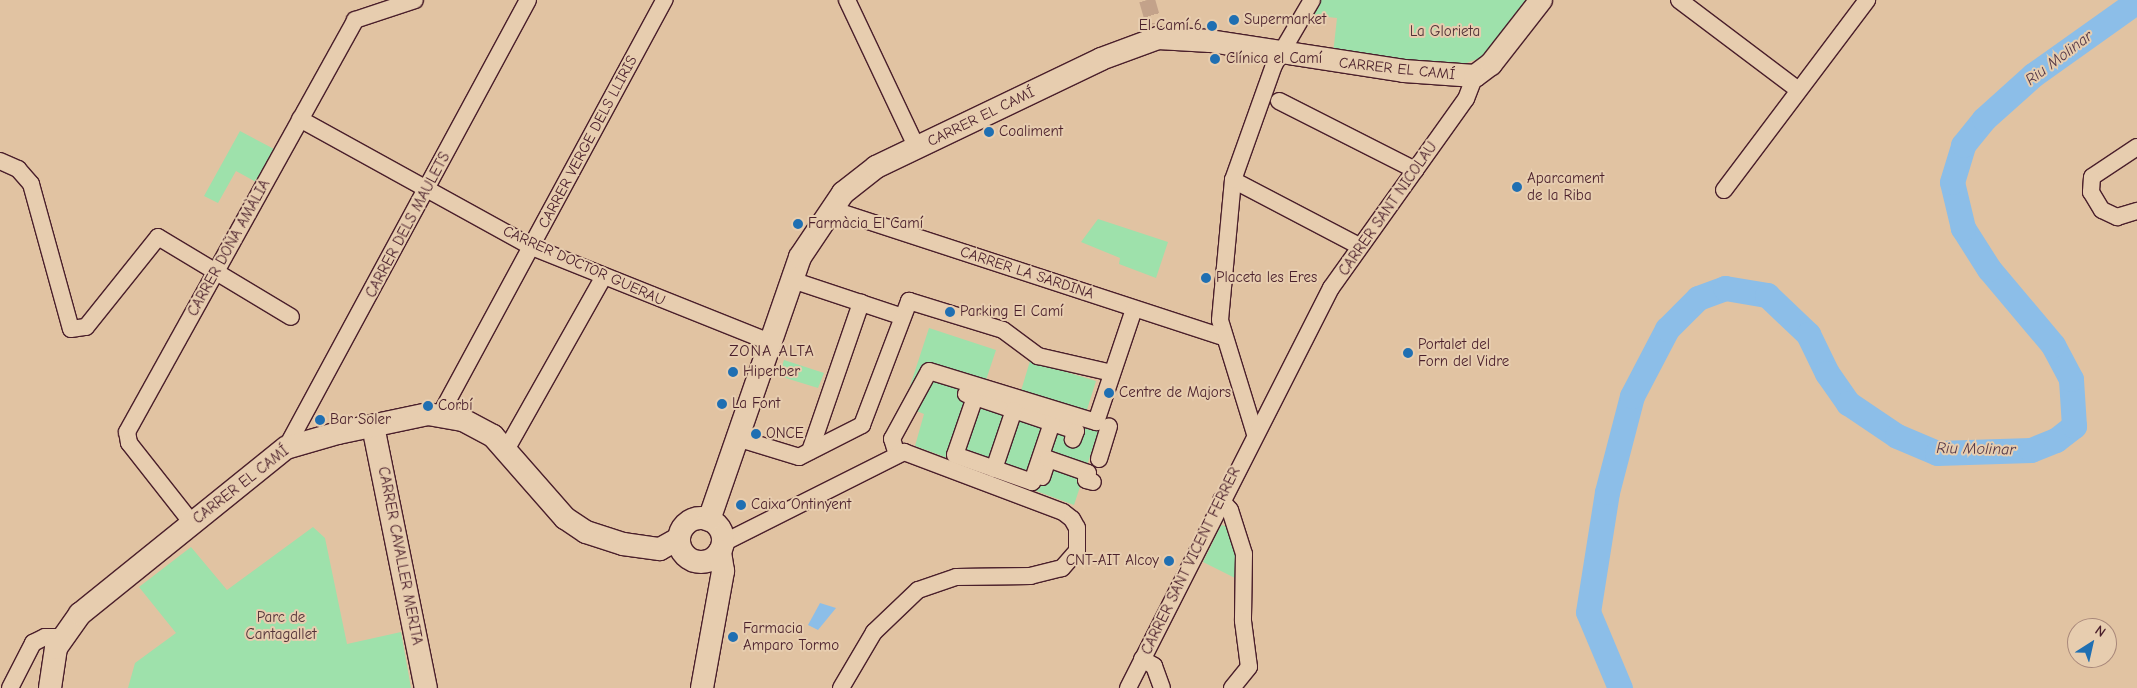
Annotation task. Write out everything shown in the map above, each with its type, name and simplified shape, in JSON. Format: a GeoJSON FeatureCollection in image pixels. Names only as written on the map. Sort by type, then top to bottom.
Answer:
{"type":"FeatureCollection","features":[{"type":"Feature","properties":{"kind":"street","name":"CARRER DOÑA AMÀLIA"},"geometry":{"type":"LineString","coordinates":[[192,523],[126,435],[355,20],[416,0]]}},
{"type":"Feature","properties":{"kind":"street","name":"CARRER DELS MAULETS"},"geometry":{"type":"LineString","coordinates":[[286,448],[528,0]]}},
{"type":"Feature","properties":{"kind":"street","name":"CARRER VERGE DELS LLIRIS"},"geometry":{"type":"LineString","coordinates":[[440,415],[664,0]]}},
{"type":"Feature","properties":{"kind":"street"},"geometry":{"type":"LineString","coordinates":[[847,0],[917,148]]}},
{"type":"Feature","properties":{"kind":"street"},"geometry":{"type":"LineString","coordinates":[[1254,434],[1223,338],[1220,305],[1233,180],[1279,55],[1312,0]]}},
{"type":"Feature","properties":{"kind":"street","name":"CARRER SANT NICOLAU"},"geometry":{"type":"LineString","coordinates":[[1254,434],[1331,288],[1359,246],[1469,94],[1475,76],[1491,64],[1542,0]]}},
{"type":"Feature","properties":{"kind":"street"},"geometry":{"type":"LineString","coordinates":[[1679,0],[1797,89]]}},
{"type":"Feature","properties":{"kind":"street"},"geometry":{"type":"LineString","coordinates":[[1724,190],[1797,89],[1868,0]]}},
{"type":"Feature","properties":{"kind":"street","name":"CARRER EL CAMÍ"},"geometry":{"type":"LineString","coordinates":[[709,520],[770,342],[807,243],[831,209],[866,174],[1156,31],[1279,55],[1475,76]]}},
{"type":"Feature","properties":{"kind":"street"},"geometry":{"type":"LineString","coordinates":[[1279,100],[1415,170]]}},
{"type":"Feature","properties":{"kind":"street","name":"CARRER DOCTOR GUERAU"},"geometry":{"type":"LineString","coordinates":[[300,119],[532,247],[603,278],[770,342]]}},
{"type":"Feature","properties":{"kind":"street"},"geometry":{"type":"LineString","coordinates":[[2137,147],[2092,178],[2091,192],[2102,210],[2117,217],[2137,211]]}},
{"type":"Feature","properties":{"kind":"street"},"geometry":{"type":"LineString","coordinates":[[0,161],[18,168],[31,184],[71,329],[86,327],[155,238],[216,271],[291,316]]}},
{"type":"Feature","properties":{"kind":"street"},"geometry":{"type":"LineString","coordinates":[[1233,180],[1359,246]]}},
{"type":"Feature","properties":{"kind":"street","name":"CARRER LA SARDINA"},"geometry":{"type":"LineString","coordinates":[[831,209],[1223,338]]}},
{"type":"Feature","properties":{"kind":"street"},"geometry":{"type":"LineString","coordinates":[[506,450],[603,278]]}},
{"type":"Feature","properties":{"kind":"street"},"geometry":{"type":"LineString","coordinates":[[792,280],[900,316]]}},
{"type":"Feature","properties":{"kind":"street"},"geometry":{"type":"LineString","coordinates":[[737,438],[788,456],[810,450],[868,418],[904,306],[915,301],[1016,339],[1038,356],[1112,373]]}},
{"type":"Feature","properties":{"kind":"street"},"geometry":{"type":"LineString","coordinates":[[810,450],[861,303]]}},
{"type":"Feature","properties":{"kind":"street"},"geometry":{"type":"LineString","coordinates":[[897,455],[892,440],[926,380],[928,371],[1096,422],[1134,308]]}},
{"type":"Feature","properties":{"kind":"street"},"geometry":{"type":"LineString","coordinates":[[926,380],[1076,431],[1073,439]]}},
{"type":"Feature","properties":{"kind":"street"},"geometry":{"type":"LineString","coordinates":[[975,397],[955,455],[1032,482],[1052,423]]}},
{"type":"Feature","properties":{"kind":"street"},"geometry":{"type":"LineString","coordinates":[[994,469],[1014,410]]}},
{"type":"Feature","properties":{"kind":"street","name":"CARRER EL CAMÍ"},"geometry":{"type":"LineString","coordinates":[[60,637],[80,614],[286,448],[373,426],[440,415],[477,425],[506,450],[564,518],[586,532],[623,544],[660,549],[678,539]]}},
{"type":"Feature","properties":{"kind":"street","name":"CARRER CAVALLER MERITA"},"geometry":{"type":"LineString","coordinates":[[373,426],[426,688]]}},
{"type":"Feature","properties":{"kind":"street"},"geometry":{"type":"LineString","coordinates":[[1099,459],[1110,426]]}},
{"type":"Feature","properties":{"kind":"street","name":"CARRER SANT VICENT FERRER"},"geometry":{"type":"LineString","coordinates":[[1128,688],[1254,434]]}},
{"type":"Feature","properties":{"kind":"street"},"geometry":{"type":"LineString","coordinates":[[702,688],[723,571],[721,547],[720,529],[709,520],[690,520],[678,539],[683,553],[695,561],[711,560],[721,547],[897,455],[912,453],[1063,512],[1077,528],[1077,551],[1062,568],[1030,576],[956,577],[918,590],[874,632],[841,688]]}},
{"type":"Feature","properties":{"kind":"street"},"geometry":{"type":"LineString","coordinates":[[1039,486],[1048,459],[1088,473],[1086,480],[1092,482]]}},
{"type":"Feature","properties":{"kind":"street"},"geometry":{"type":"LineString","coordinates":[[1060,495],[1063,512]]}},
{"type":"Feature","properties":{"kind":"street"},"geometry":{"type":"LineString","coordinates":[[1221,500],[1230,510],[1245,562],[1243,621],[1249,667],[1232,688]]}},
{"type":"Feature","properties":{"kind":"street"},"geometry":{"type":"LineString","coordinates":[[10,688],[33,643],[45,637],[60,637],[50,688]]}},
{"type":"Feature","properties":{"kind":"street"},"geometry":{"type":"LineString","coordinates":[[1142,659],[1154,666],[1162,688]]}},
{"type":"Feature","properties":{"kind":"green space","name":"La Glorieta"},"geometry":{"type":"Polygon","coordinates":[[[1319,0],[1533,0],[1503,39],[1480,58],[1461,65],[1333,54],[1337,18],[1310,15],[1319,0]]]}},
{"type":"Feature","properties":{"kind":"green space"},"geometry":{"type":"Polygon","coordinates":[[[240,131],[274,149],[256,182],[236,171],[218,203],[204,196],[240,131]]]}},
{"type":"Feature","properties":{"kind":"green space"},"geometry":{"type":"Polygon","coordinates":[[[1098,219],[1168,242],[1156,278],[1119,264],[1120,258],[1081,242],[1098,219]]]}},
{"type":"Feature","properties":{"kind":"green space"},"geometry":{"type":"Polygon","coordinates":[[[929,328],[996,350],[985,383],[1099,429],[1074,505],[915,446],[924,414],[914,410],[895,432],[929,328]]]}},
{"type":"Feature","properties":{"kind":"green space"},"geometry":{"type":"Polygon","coordinates":[[[784,360],[824,373],[818,388],[779,376],[784,360]]]}},
{"type":"Feature","properties":{"kind":"green space"},"geometry":{"type":"Polygon","coordinates":[[[1030,361],[1096,381],[1085,416],[1020,394],[1030,361]]]}},
{"type":"Feature","properties":{"kind":"green space"},"geometry":{"type":"Polygon","coordinates":[[[1221,525],[1234,528],[1243,582],[1203,562],[1221,525]]]}},
{"type":"Feature","properties":{"kind":"green space","name":"Parc de Cantagallet"},"geometry":{"type":"Polygon","coordinates":[[[313,527],[325,538],[347,644],[401,632],[411,688],[128,688],[135,663],[176,633],[139,587],[191,547],[227,590],[313,527]]]}},
{"type":"Feature","properties":{"kind":"water"},"geometry":{"type":"Polygon","coordinates":[[[820,603],[836,608],[818,630],[808,625],[820,603]]]}},
{"type":"Feature","properties":{"kind":"waterway","name":"Riu Molinar"},"geometry":{"type":"LineString","coordinates":[[1620,688],[1588,612],[1607,492],[1632,396],[1667,329],[1698,298],[1725,288],[1767,295],[1808,334],[1827,373],[1848,403],[1897,436],[1937,453],[2031,450],[2056,440],[2074,426],[2071,379],[2053,345],[1989,269],[1963,228],[1952,182],[1963,145],[1984,119],[2033,75],[2137,1]]}},
{"type":"Feature","properties":{"kind":"tunnel"},"geometry":{"type":"LineString","coordinates":[[1147,0],[1154,24]]}},
{"type":"Feature","properties":{"kind":"place","name":"Supermarket"},"geometry":{"type":"Point","coordinates":[1234,20]}},
{"type":"Feature","properties":{"kind":"place","name":"El Camí 6"},"geometry":{"type":"Point","coordinates":[1212,26]}},
{"type":"Feature","properties":{"kind":"place","name":"Clínica el Camí"},"geometry":{"type":"Point","coordinates":[1215,59]}},
{"type":"Feature","properties":{"kind":"place","name":"Coaliment"},"geometry":{"type":"Point","coordinates":[989,132]}},
{"type":"Feature","properties":{"kind":"place","name":"Aparcament de la Riba"},"geometry":{"type":"Point","coordinates":[1517,187]}},
{"type":"Feature","properties":{"kind":"place","name":"Farmàcia El Camí"},"geometry":{"type":"Point","coordinates":[798,224]}},
{"type":"Feature","properties":{"kind":"place","name":"Placeta les Eres"},"geometry":{"type":"Point","coordinates":[1206,278]}},
{"type":"Feature","properties":{"kind":"place","name":"Parking El Camí"},"geometry":{"type":"Point","coordinates":[950,312]}},
{"type":"Feature","properties":{"kind":"place","name":"Portalet del Forn del Vidre"},"geometry":{"type":"Point","coordinates":[1408,353]}},
{"type":"Feature","properties":{"kind":"place","name":"Hiperber"},"geometry":{"type":"Point","coordinates":[733,372]}},
{"type":"Feature","properties":{"kind":"place","name":"Centre de Majors"},"geometry":{"type":"Point","coordinates":[1109,393]}},
{"type":"Feature","properties":{"kind":"place","name":"La Font"},"geometry":{"type":"Point","coordinates":[722,404]}},
{"type":"Feature","properties":{"kind":"place","name":"Corbí"},"geometry":{"type":"Point","coordinates":[428,406]}},
{"type":"Feature","properties":{"kind":"place","name":"Bar Soler"},"geometry":{"type":"Point","coordinates":[320,420]}},
{"type":"Feature","properties":{"kind":"place","name":"ONCE"},"geometry":{"type":"Point","coordinates":[756,434]}},
{"type":"Feature","properties":{"kind":"place","name":"Caixa Ontinyent"},"geometry":{"type":"Point","coordinates":[741,505]}},
{"type":"Feature","properties":{"kind":"place","name":"CNT-AIT Alcoy"},"geometry":{"type":"Point","coordinates":[1169,561]}},
{"type":"Feature","properties":{"kind":"place","name":"Farmacia Amparo Tormo"},"geometry":{"type":"Point","coordinates":[733,637]}},
{"type":"Feature","properties":{"kind":"district","name":"ZONA ALTA"},"geometry":{"type":"Point","coordinates":[772,351]}}]}
